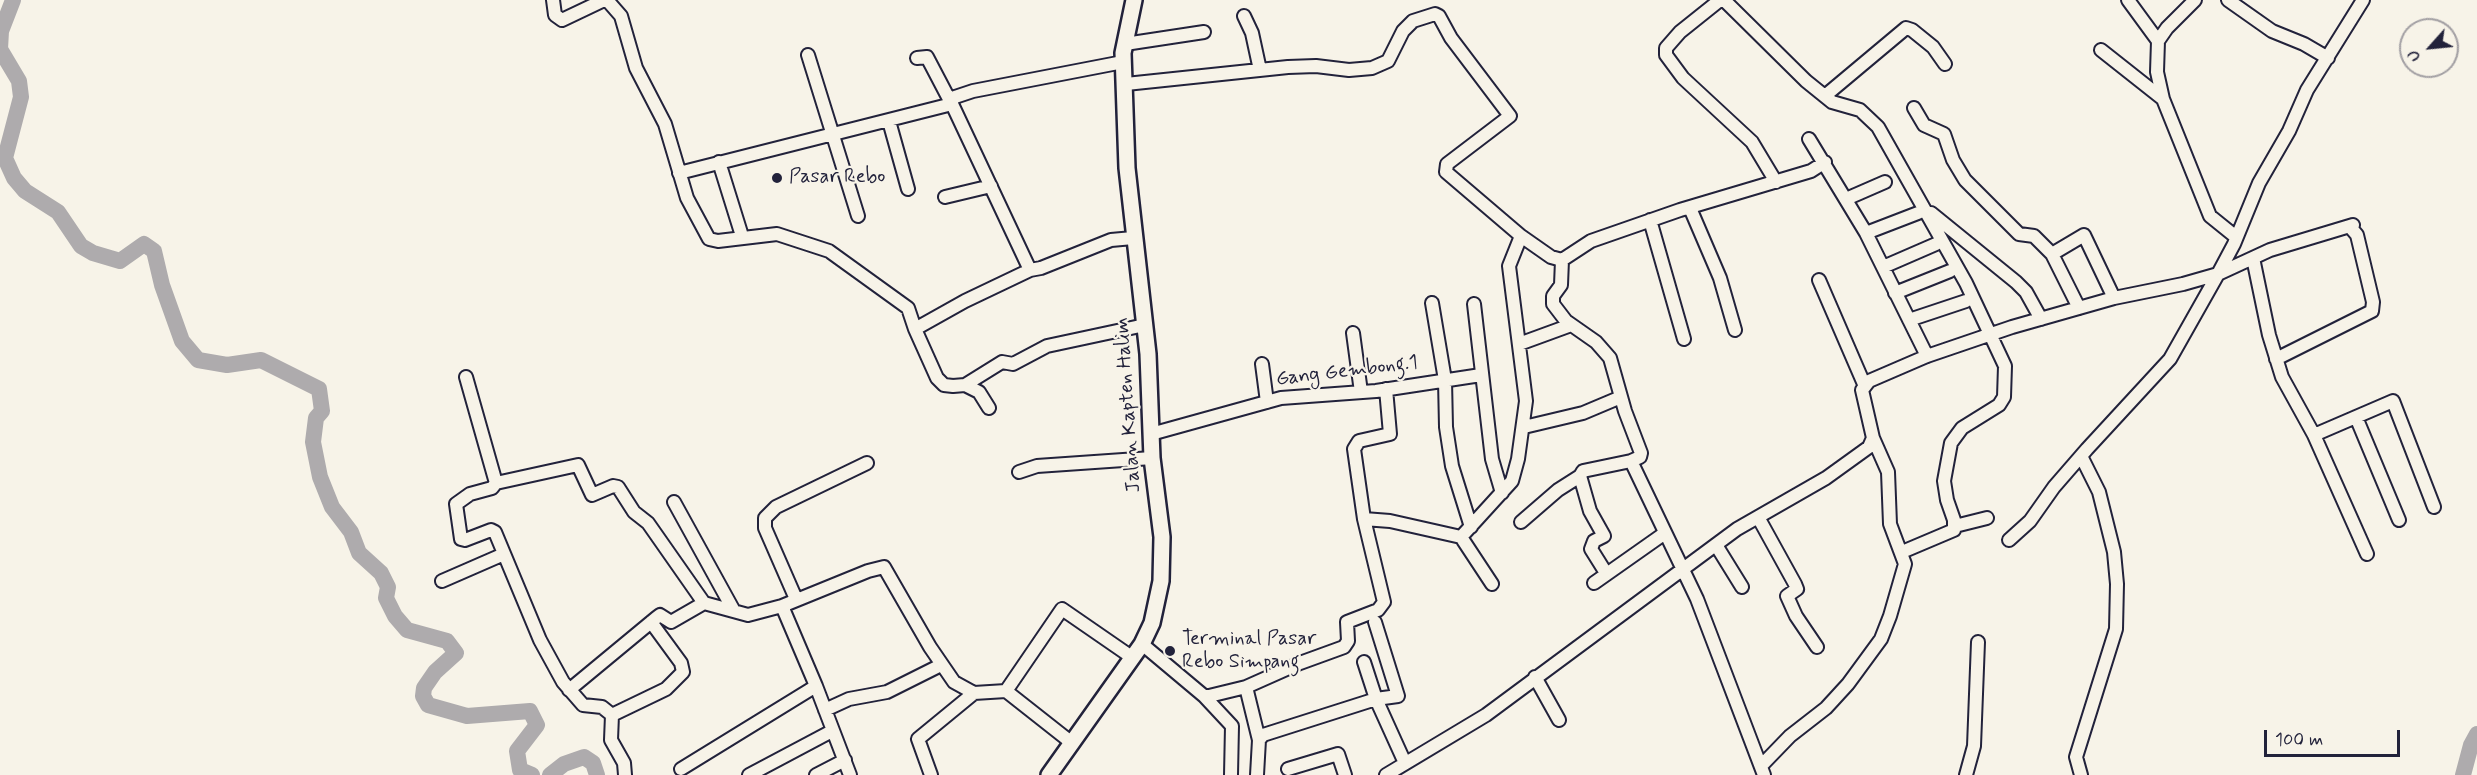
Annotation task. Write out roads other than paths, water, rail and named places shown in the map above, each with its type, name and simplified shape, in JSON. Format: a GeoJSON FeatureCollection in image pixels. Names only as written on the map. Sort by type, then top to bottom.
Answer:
{"type":"FeatureCollection","features":[{"type":"Feature","properties":{"kind":"main road","name":"Jalan Kapten Halim"},"geometry":{"type":"LineString","coordinates":[[1048,775],[1142,644],[1152,622],[1161,581],[1162,537],[1152,458],[1145,325],[1132,238],[1127,168],[1126,84],[1123,62],[1134,0]]}},
{"type":"Feature","properties":{"kind":"street"},"geometry":{"type":"LineString","coordinates":[[553,0],[555,15],[562,20],[605,0],[621,16],[636,68],[665,123],[678,173],[706,237],[718,241],[742,236],[754,238],[777,234],[829,251],[908,308],[937,378],[944,385],[965,385],[979,392],[989,408]]}},
{"type":"Feature","properties":{"kind":"street"},"geometry":{"type":"LineString","coordinates":[[1776,182],[1752,142],[1683,78],[1666,55],[1666,48],[1680,33],[1722,0],[1806,81],[1832,102],[1860,110],[1870,117],[1887,138],[1922,210],[1966,283],[2005,366],[2004,397],[1999,405],[1962,428],[1951,442],[1944,481],[1955,526]]}},
{"type":"Feature","properties":{"kind":"street"},"geometry":{"type":"LineString","coordinates":[[2128,0],[2158,41]]}},
{"type":"Feature","properties":{"kind":"street"},"geometry":{"type":"LineString","coordinates":[[2195,0],[2167,28],[2158,41],[2157,72],[2163,99],[2210,216],[2236,237]]}},
{"type":"Feature","properties":{"kind":"street"},"geometry":{"type":"LineString","coordinates":[[2228,0],[2272,31],[2304,44],[2328,58]]}},
{"type":"Feature","properties":{"kind":"street"},"geometry":{"type":"LineString","coordinates":[[2009,540],[2030,521],[2080,456],[2170,359],[2218,274],[2302,99],[2363,0]]}},
{"type":"Feature","properties":{"kind":"street"},"geometry":{"type":"LineString","coordinates":[[1126,84],[1316,66],[1349,70],[1372,68],[1388,61],[1403,31],[1413,21],[1428,14],[1439,16],[1451,38],[1510,116],[1447,164],[1446,172],[1521,236],[1551,257],[1562,260],[1591,241],[1756,186],[1811,171],[1825,162]]}},
{"type":"Feature","properties":{"kind":"street"},"geometry":{"type":"LineString","coordinates":[[1244,16],[1252,33],[1260,70]]}},
{"type":"Feature","properties":{"kind":"street"},"geometry":{"type":"LineString","coordinates":[[1826,95],[1906,28],[1912,30],[1933,47],[1945,64]]}},
{"type":"Feature","properties":{"kind":"street"},"geometry":{"type":"LineString","coordinates":[[1125,44],[1204,32]]}},
{"type":"Feature","properties":{"kind":"street"},"geometry":{"type":"LineString","coordinates":[[2101,50],[2163,99]]}},
{"type":"Feature","properties":{"kind":"street"},"geometry":{"type":"LineString","coordinates":[[808,55],[858,216]]}},
{"type":"Feature","properties":{"kind":"street"},"geometry":{"type":"LineString","coordinates":[[918,58],[927,57],[1030,270]]}},
{"type":"Feature","properties":{"kind":"street"},"geometry":{"type":"LineString","coordinates":[[678,173],[889,121],[973,91],[1123,62]]}},
{"type":"Feature","properties":{"kind":"street"},"geometry":{"type":"LineString","coordinates":[[1914,108],[1924,125],[1944,134],[1953,160],[1965,180],[2019,234],[2034,236],[2052,254],[2079,308]]}},
{"type":"Feature","properties":{"kind":"street"},"geometry":{"type":"LineString","coordinates":[[889,121],[908,189]]}},
{"type":"Feature","properties":{"kind":"street"},"geometry":{"type":"LineString","coordinates":[[1809,139],[1866,233],[1926,356]]}},
{"type":"Feature","properties":{"kind":"street"},"geometry":{"type":"LineString","coordinates":[[719,162],[742,236]]}},
{"type":"Feature","properties":{"kind":"street"},"geometry":{"type":"LineString","coordinates":[[1846,199],[1885,182]]}},
{"type":"Feature","properties":{"kind":"street"},"geometry":{"type":"LineString","coordinates":[[945,197],[991,186]]}},
{"type":"Feature","properties":{"kind":"street"},"geometry":{"type":"LineString","coordinates":[[1690,208],[1720,278],[1735,330]]}},
{"type":"Feature","properties":{"kind":"street"},"geometry":{"type":"LineString","coordinates":[[1866,233],[1922,210]]}},
{"type":"Feature","properties":{"kind":"street"},"geometry":{"type":"LineString","coordinates":[[1922,210],[2016,282],[2026,292],[2041,319]]}},
{"type":"Feature","properties":{"kind":"street"},"geometry":{"type":"LineString","coordinates":[[1650,220],[1684,339]]}},
{"type":"Feature","properties":{"kind":"street"},"geometry":{"type":"LineString","coordinates":[[1864,384],[1926,356],[2114,298],[2183,284],[2218,274],[2309,236],[2353,225],[2351,228],[2357,235],[2373,302],[2372,311],[2276,359]]}},
{"type":"Feature","properties":{"kind":"street"},"geometry":{"type":"LineString","coordinates":[[2052,254],[2084,235],[2114,298]]}},
{"type":"Feature","properties":{"kind":"street"},"geometry":{"type":"LineString","coordinates":[[1461,537],[1512,481],[1516,471],[1526,401],[1509,267],[1521,236]]}},
{"type":"Feature","properties":{"kind":"street"},"geometry":{"type":"LineString","coordinates":[[915,329],[965,301],[1030,270],[1041,268],[1111,240],[1132,238]]}},
{"type":"Feature","properties":{"kind":"street"},"geometry":{"type":"LineString","coordinates":[[1883,267],[1936,244]]}},
{"type":"Feature","properties":{"kind":"street"},"geometry":{"type":"LineString","coordinates":[[2253,258],[2276,359],[2314,435],[2367,554]]}},
{"type":"Feature","properties":{"kind":"street"},"geometry":{"type":"LineString","coordinates":[[1521,522],[1558,490],[1580,476],[1583,471],[1631,461],[1640,457],[1641,453],[1605,349],[1570,325],[1557,312],[1552,300],[1561,285],[1562,260]]}},
{"type":"Feature","properties":{"kind":"street"},"geometry":{"type":"LineString","coordinates":[[1895,293],[1950,271]]}},
{"type":"Feature","properties":{"kind":"street"},"geometry":{"type":"LineString","coordinates":[[1762,771],[1796,731],[1826,708],[1862,667],[1881,639],[1904,571],[1902,552],[1890,525],[1888,472],[1873,438],[1862,390],[1864,384],[1820,280]]}},
{"type":"Feature","properties":{"kind":"street"},"geometry":{"type":"LineString","coordinates":[[1909,320],[1966,301]]}},
{"type":"Feature","properties":{"kind":"street"},"geometry":{"type":"LineString","coordinates":[[1432,303],[1445,380],[1446,427],[1452,466],[1471,527]]}},
{"type":"Feature","properties":{"kind":"street"},"geometry":{"type":"LineString","coordinates":[[1474,304],[1492,459],[1502,493]]}},
{"type":"Feature","properties":{"kind":"street"},"geometry":{"type":"LineString","coordinates":[[965,385],[1002,362],[1013,364],[1047,346],[1145,325]]}},
{"type":"Feature","properties":{"kind":"street"},"geometry":{"type":"LineString","coordinates":[[1519,344],[1570,325]]}},
{"type":"Feature","properties":{"kind":"street"},"geometry":{"type":"LineString","coordinates":[[1353,333],[1361,392]]}},
{"type":"Feature","properties":{"kind":"street"},"geometry":{"type":"LineString","coordinates":[[1262,364],[1267,402]]}},
{"type":"Feature","properties":{"kind":"street","name":"Gang Gembong.1"},"geometry":{"type":"LineString","coordinates":[[1151,434],[1281,398],[1361,392],[1481,375]]}},
{"type":"Feature","properties":{"kind":"street"},"geometry":{"type":"LineString","coordinates":[[466,377],[496,483]]}},
{"type":"Feature","properties":{"kind":"street"},"geometry":{"type":"LineString","coordinates":[[1204,696],[1246,687],[1300,663],[1341,650],[1348,641],[1347,622],[1383,606],[1364,519],[1354,449],[1359,441],[1390,434],[1386,389]]}},
{"type":"Feature","properties":{"kind":"street"},"geometry":{"type":"LineString","coordinates":[[1524,427],[1583,413],[1621,397]]}},
{"type":"Feature","properties":{"kind":"street"},"geometry":{"type":"LineString","coordinates":[[2314,435],[2393,401],[2434,507]]}},
{"type":"Feature","properties":{"kind":"street"},"geometry":{"type":"LineString","coordinates":[[2356,417],[2398,520]]}},
{"type":"Feature","properties":{"kind":"street"},"geometry":{"type":"LineString","coordinates":[[1386,775],[1486,714],[1534,677],[1576,650],[1683,567],[1758,517],[1826,478],[1869,447],[1873,438]]}},
{"type":"Feature","properties":{"kind":"street"},"geometry":{"type":"LineString","coordinates":[[2080,456],[2099,492],[2114,552],[2117,584],[2116,629],[2076,757],[2081,775]]}},
{"type":"Feature","properties":{"kind":"street"},"geometry":{"type":"LineString","coordinates":[[1019,472],[1037,466],[1152,458]]}},
{"type":"Feature","properties":{"kind":"street"},"geometry":{"type":"LineString","coordinates":[[1631,461],[1683,567],[1748,726],[1762,771]]}},
{"type":"Feature","properties":{"kind":"street"},"geometry":{"type":"LineString","coordinates":[[796,599],[765,528],[765,518],[776,507],[867,463]]}},
{"type":"Feature","properties":{"kind":"street"},"geometry":{"type":"LineString","coordinates":[[612,715],[602,708],[583,705],[569,690],[540,640],[493,530],[465,540],[461,539],[455,506],[470,494],[492,488],[496,483],[578,465],[592,495],[617,486],[634,512],[651,526],[704,603],[748,615],[782,606],[868,571],[884,567],[940,665],[954,682],[963,690],[974,693],[1006,691],[1072,743]]}},
{"type":"Feature","properties":{"kind":"street"},"geometry":{"type":"LineString","coordinates":[[1580,476],[1590,511],[1604,536],[1594,541],[1591,549],[1606,573]]}},
{"type":"Feature","properties":{"kind":"street"},"geometry":{"type":"LineString","coordinates":[[674,502],[734,611]]}},
{"type":"Feature","properties":{"kind":"street"},"geometry":{"type":"LineString","coordinates":[[1758,517],[1797,589],[1787,596],[1796,616],[1817,647]]}},
{"type":"Feature","properties":{"kind":"street"},"geometry":{"type":"LineString","coordinates":[[1902,552],[1950,532],[1955,526],[1987,518]]}},
{"type":"Feature","properties":{"kind":"street"},"geometry":{"type":"LineString","coordinates":[[1364,519],[1390,521],[1441,535],[1461,537]]}},
{"type":"Feature","properties":{"kind":"street"},"geometry":{"type":"LineString","coordinates":[[1594,583],[1665,533]]}},
{"type":"Feature","properties":{"kind":"street"},"geometry":{"type":"LineString","coordinates":[[1461,537],[1491,584]]}},
{"type":"Feature","properties":{"kind":"street"},"geometry":{"type":"LineString","coordinates":[[1716,545],[1742,587]]}},
{"type":"Feature","properties":{"kind":"street"},"geometry":{"type":"LineString","coordinates":[[442,581],[504,554]]}},
{"type":"Feature","properties":{"kind":"street"},"geometry":{"type":"LineString","coordinates":[[569,690],[660,615],[670,622],[704,603]]}},
{"type":"Feature","properties":{"kind":"street"},"geometry":{"type":"LineString","coordinates":[[782,606],[850,775]]}},
{"type":"Feature","properties":{"kind":"street"},"geometry":{"type":"LineString","coordinates":[[1006,691],[1062,609],[1133,658]]}},
{"type":"Feature","properties":{"kind":"street"},"geometry":{"type":"LineString","coordinates":[[612,715],[666,689],[683,672],[681,663],[651,622]]}},
{"type":"Feature","properties":{"kind":"street"},"geometry":{"type":"LineString","coordinates":[[1259,740],[1263,735],[1376,699],[1398,696],[1375,622]]}},
{"type":"Feature","properties":{"kind":"street"},"geometry":{"type":"LineString","coordinates":[[1966,775],[1969,772],[1975,727],[1978,642]]}},
{"type":"Feature","properties":{"kind":"street"},"geometry":{"type":"LineString","coordinates":[[1142,644],[1204,696],[1232,726],[1231,775]]}},
{"type":"Feature","properties":{"kind":"street"},"geometry":{"type":"LineString","coordinates":[[1364,662],[1376,699],[1405,763]]}},
{"type":"Feature","properties":{"kind":"street"},"geometry":{"type":"LineString","coordinates":[[825,710],[849,699],[887,692],[940,665]]}},
{"type":"Feature","properties":{"kind":"street"},"geometry":{"type":"LineString","coordinates":[[1534,677],[1559,720]]}},
{"type":"Feature","properties":{"kind":"street"},"geometry":{"type":"LineString","coordinates":[[681,769],[816,686]]}},
{"type":"Feature","properties":{"kind":"street"},"geometry":{"type":"LineString","coordinates":[[1246,687],[1259,740],[1257,775]]}},
{"type":"Feature","properties":{"kind":"street"},"geometry":{"type":"LineString","coordinates":[[931,775],[917,740],[974,693]]}},
{"type":"Feature","properties":{"kind":"street"},"geometry":{"type":"LineString","coordinates":[[612,715],[611,740],[624,764],[625,775]]}},
{"type":"Feature","properties":{"kind":"street"},"geometry":{"type":"LineString","coordinates":[[749,775],[832,730]]}},
{"type":"Feature","properties":{"kind":"street"},"geometry":{"type":"LineString","coordinates":[[1288,769],[1338,754],[1345,775]]}},
{"type":"Feature","properties":{"kind":"street"},"geometry":{"type":"LineString","coordinates":[[816,775],[845,760]]}},
{"type":"Feature","properties":{"kind":"waterway"},"geometry":{"type":"LineString","coordinates":[[13,0],[1,31],[0,49],[19,81],[21,97],[5,158],[14,178],[25,191],[58,212],[81,246],[93,253],[120,261],[144,244],[154,251],[162,285],[182,341],[198,360],[227,365],[261,360],[319,389],[322,411],[316,418],[313,442],[320,477],[332,507],[351,532],[359,553],[381,573],[388,587],[386,598],[395,616],[407,630],[447,641],[456,653],[435,672],[424,688],[423,696],[428,705],[467,716],[530,711],[537,725],[517,751],[520,770],[532,775]]}},
{"type":"Feature","properties":{"kind":"waterway"},"geometry":{"type":"LineString","coordinates":[[2463,775],[2471,745],[2477,734]]}},
{"type":"Feature","properties":{"kind":"waterway"},"geometry":{"type":"LineString","coordinates":[[550,775],[564,764],[584,757],[593,763],[597,775]]}},
{"type":"Feature","properties":{"kind":"place","name":"Pasar Rebo"},"geometry":{"type":"Point","coordinates":[777,178]}},
{"type":"Feature","properties":{"kind":"place","name":"Terminal Pasar Rebo Simpang"},"geometry":{"type":"Point","coordinates":[1170,651]}}]}
